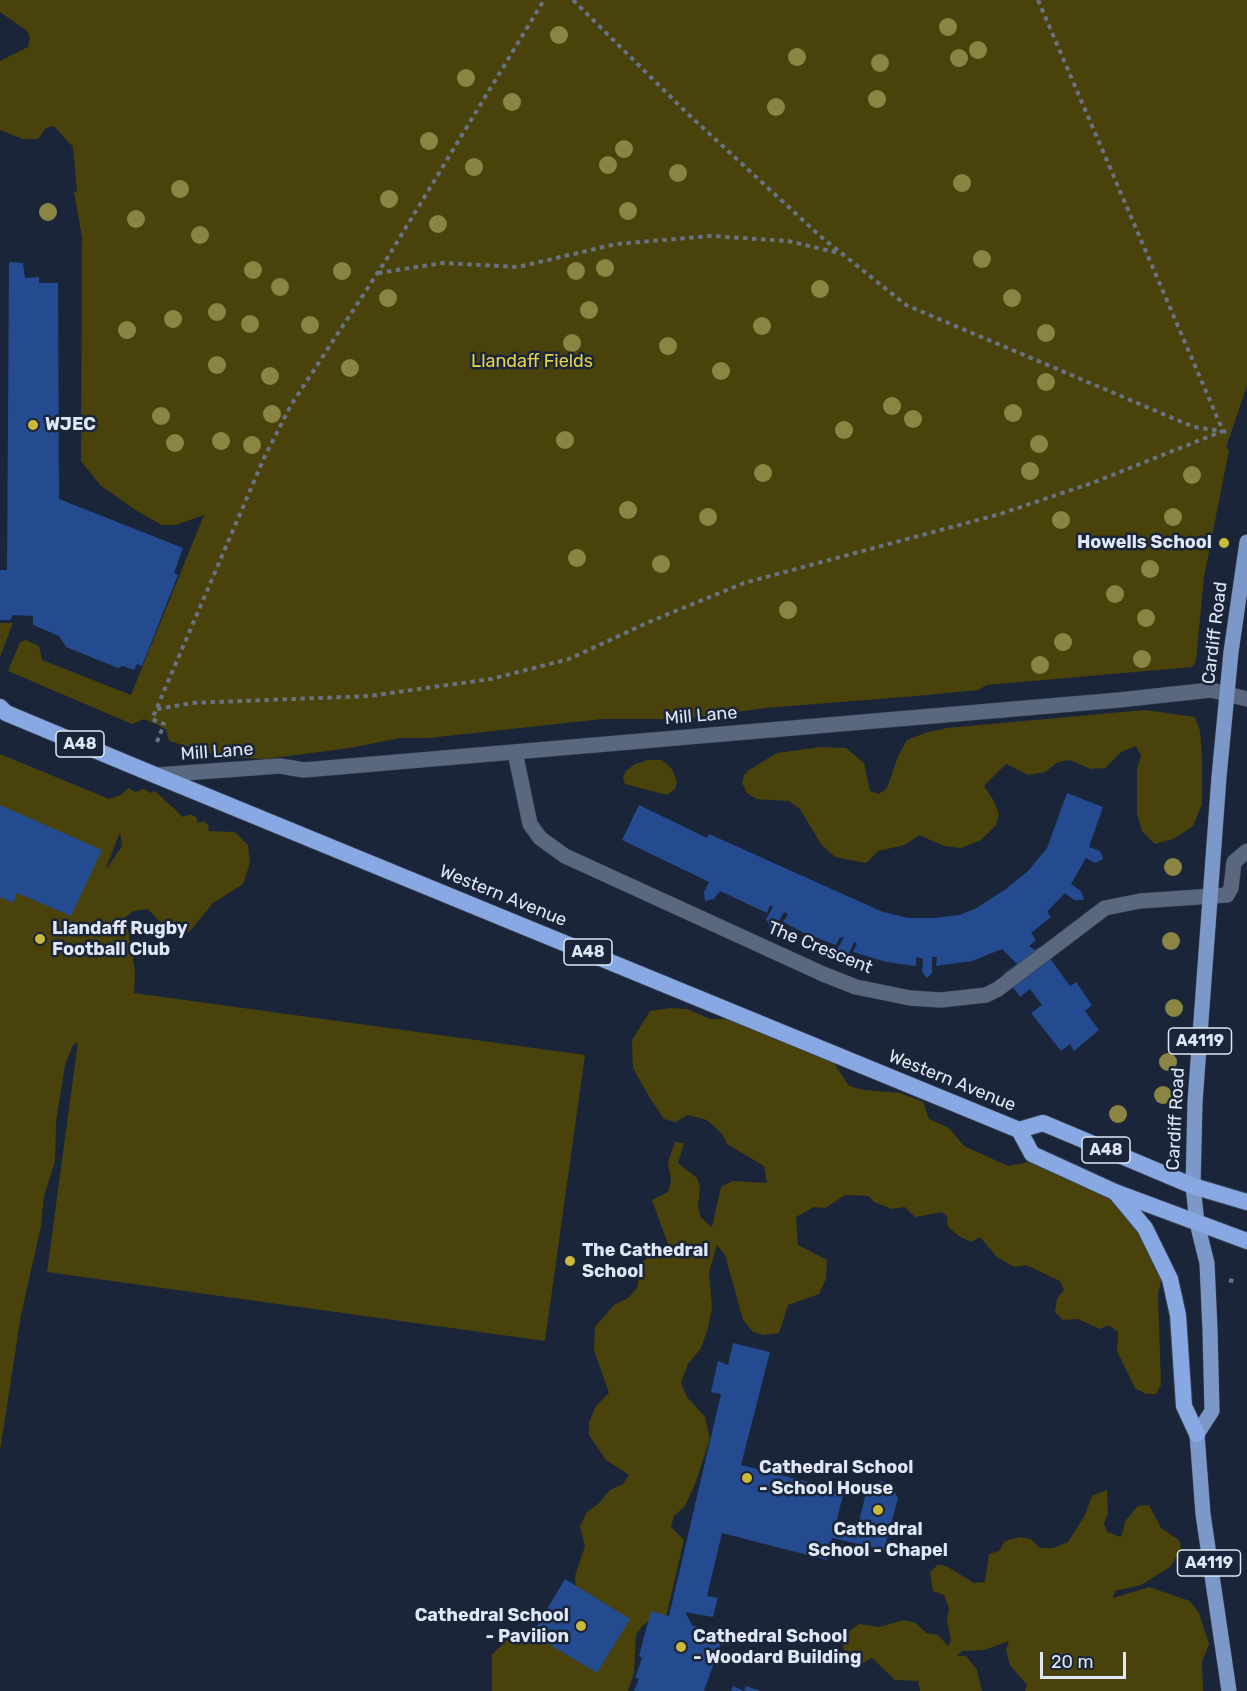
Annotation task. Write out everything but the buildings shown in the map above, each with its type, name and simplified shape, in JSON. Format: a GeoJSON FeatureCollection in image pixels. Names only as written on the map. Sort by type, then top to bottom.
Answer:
{"type":"FeatureCollection","features":[{"type":"Feature","properties":{"kind":"highway","name":"Western Avenue"},"geometry":{"type":"LineString","coordinates":[[2,711],[1018,1130],[1043,1124],[1193,1186],[1247,1202]]}},
{"type":"Feature","properties":{"kind":"highway","name":"Western Avenue"},"geometry":{"type":"LineString","coordinates":[[1018,1130],[1032,1154],[1115,1192],[1247,1241]]}},
{"type":"Feature","properties":{"kind":"highway"},"geometry":{"type":"LineString","coordinates":[[1115,1192],[1145,1228],[1170,1279],[1178,1315],[1184,1406],[1197,1434]]}},
{"type":"Feature","properties":{"kind":"main road","name":"Cardiff Road"},"geometry":{"type":"LineString","coordinates":[[1197,1434],[1212,1411],[1208,1272],[1197,1223],[1193,1186],[1195,1102],[1227,695],[1247,542]]}},
{"type":"Feature","properties":{"kind":"main road","name":"A4119"},"geometry":{"type":"LineString","coordinates":[[1197,1434],[1203,1514],[1229,1691]]}},
{"type":"Feature","properties":{"kind":"street","name":"Mill Lane"},"geometry":{"type":"LineString","coordinates":[[158,775],[279,766],[304,770],[1119,700],[1211,690],[1247,699]]}},
{"type":"Feature","properties":{"kind":"street","name":"The Crescent"},"geometry":{"type":"LineString","coordinates":[[515,752],[530,824],[551,848],[589,868],[823,974],[881,993],[941,1000],[986,995],[1059,945],[1092,916],[1105,908],[1140,901],[1211,897]]}},
{"type":"Feature","properties":{"kind":"street"},"geometry":{"type":"LineString","coordinates":[[1211,897],[1227,895],[1231,888],[1234,862],[1247,851]]}},
{"type":"Feature","properties":{"kind":"path"},"geometry":{"type":"LineString","coordinates":[[157,742],[164,724],[152,719],[280,426],[339,329],[377,273],[544,0]]}},
{"type":"Feature","properties":{"kind":"path"},"geometry":{"type":"LineString","coordinates":[[573,0],[697,122],[820,236],[906,305],[1194,427],[1229,433]]}},
{"type":"Feature","properties":{"kind":"path"},"geometry":{"type":"LineString","coordinates":[[1038,0],[1223,431]]}},
{"type":"Feature","properties":{"kind":"path"},"geometry":{"type":"LineString","coordinates":[[377,273],[442,263],[518,267],[616,244],[711,236],[788,241],[843,254]]}},
{"type":"Feature","properties":{"kind":"path"},"geometry":{"type":"LineString","coordinates":[[157,709],[192,703],[369,696],[491,679],[570,659],[649,622],[744,583],[1000,514],[1092,483],[1223,431]]}},
{"type":"Feature","properties":{"kind":"green space","name":"Llandaff Fields"},"geometry":{"type":"Polygon","coordinates":[[[0,0],[1247,0],[1247,386],[1226,447],[1229,450],[1204,577],[1196,661],[1192,667],[987,685],[978,690],[766,708],[684,719],[603,719],[428,738],[400,738],[350,748],[265,759],[224,757],[169,741],[166,730],[144,719],[132,724],[8,671],[20,642],[26,640],[39,646],[42,660],[131,695],[204,515],[176,525],[162,525],[100,485],[81,461],[82,237],[74,192],[77,191],[73,147],[54,126],[46,128],[38,139],[23,139],[0,130],[0,61],[28,47],[30,38],[27,31],[0,12],[0,0]]]}},
{"type":"Feature","properties":{"kind":"green space"},"geometry":{"type":"Polygon","coordinates":[[[0,623],[13,623],[0,657],[0,623]]]}},
{"type":"Feature","properties":{"kind":"green space"},"geometry":{"type":"Polygon","coordinates":[[[1145,710],[1195,717],[1200,731],[1202,754],[1202,804],[1193,826],[1173,839],[1155,844],[1142,831],[1137,813],[1137,770],[1141,755],[1136,746],[1121,752],[1105,768],[1091,769],[1070,760],[1058,762],[1045,772],[1028,775],[1006,764],[984,786],[994,801],[999,815],[996,825],[981,840],[961,848],[944,846],[919,835],[905,845],[878,851],[866,863],[835,857],[821,844],[800,809],[789,801],[756,799],[747,793],[742,783],[744,775],[749,770],[777,753],[821,747],[846,748],[864,763],[870,791],[879,794],[887,788],[899,754],[907,740],[925,733],[947,728],[1145,710]]]}},
{"type":"Feature","properties":{"kind":"green space"},"geometry":{"type":"Polygon","coordinates":[[[0,754],[109,799],[121,795],[128,788],[135,792],[144,789],[151,793],[155,791],[183,817],[190,814],[196,817],[198,823],[204,821],[209,826],[208,831],[235,832],[248,845],[250,863],[243,884],[213,903],[190,931],[178,937],[167,930],[148,909],[133,911],[126,917],[135,971],[134,993],[585,1055],[545,1341],[47,1272],[78,1042],[73,1045],[65,1065],[56,1122],[55,1161],[44,1196],[41,1226],[21,1315],[0,1451],[0,754]],[[120,832],[106,868],[107,868],[122,846],[120,832]]]}},
{"type":"Feature","properties":{"kind":"green space"},"geometry":{"type":"Polygon","coordinates":[[[648,760],[662,760],[672,769],[677,782],[675,789],[667,795],[625,784],[623,778],[626,771],[635,764],[648,760]]]}},
{"type":"Feature","properties":{"kind":"green space"},"geometry":{"type":"Polygon","coordinates":[[[671,1008],[687,1009],[710,1019],[733,1019],[802,1035],[834,1063],[849,1086],[864,1090],[900,1093],[923,1102],[929,1119],[949,1128],[964,1146],[1008,1166],[1035,1161],[1094,1176],[1136,1229],[1163,1270],[1158,1295],[1161,1385],[1156,1394],[1146,1394],[1135,1388],[1117,1351],[1118,1332],[1109,1325],[1100,1329],[1078,1319],[1063,1320],[1055,1312],[1057,1299],[1064,1290],[1060,1281],[1026,1265],[1014,1267],[997,1257],[980,1237],[971,1242],[959,1236],[948,1227],[947,1216],[942,1212],[915,1217],[905,1207],[892,1209],[874,1202],[869,1196],[845,1195],[825,1208],[814,1207],[796,1217],[798,1245],[827,1260],[826,1279],[819,1294],[788,1305],[779,1333],[764,1335],[753,1332],[743,1320],[725,1255],[717,1245],[709,1272],[712,1308],[708,1328],[701,1348],[688,1364],[681,1383],[687,1397],[705,1417],[710,1439],[695,1484],[685,1506],[674,1516],[671,1527],[684,1540],[666,1617],[653,1618],[642,1626],[636,1635],[634,1673],[628,1691],[492,1691],[492,1655],[514,1632],[545,1633],[576,1589],[575,1576],[585,1546],[580,1526],[587,1512],[598,1504],[610,1490],[623,1484],[629,1475],[606,1460],[589,1435],[589,1422],[596,1406],[609,1393],[594,1350],[595,1327],[614,1305],[628,1298],[637,1288],[642,1262],[668,1244],[652,1200],[668,1192],[671,1181],[668,1162],[675,1142],[684,1143],[678,1163],[697,1178],[700,1187],[698,1208],[701,1218],[712,1227],[721,1187],[732,1181],[767,1183],[764,1166],[727,1144],[722,1134],[707,1120],[688,1115],[675,1122],[664,1119],[633,1068],[632,1040],[650,1011],[671,1008]]]}},
{"type":"Feature","properties":{"kind":"green space"},"geometry":{"type":"Polygon","coordinates":[[[1107,1490],[1108,1514],[1104,1523],[1107,1532],[1121,1537],[1126,1520],[1138,1506],[1149,1505],[1161,1528],[1180,1541],[1181,1550],[1170,1567],[1141,1585],[1115,1591],[1113,1598],[1149,1587],[1190,1601],[1199,1613],[1209,1644],[1202,1662],[1203,1691],[1025,1691],[1027,1685],[1010,1665],[1006,1650],[1009,1641],[984,1650],[962,1651],[957,1656],[966,1656],[977,1670],[982,1691],[920,1691],[918,1681],[895,1680],[872,1658],[863,1663],[852,1662],[843,1648],[842,1636],[859,1624],[879,1627],[904,1620],[916,1623],[926,1633],[938,1635],[948,1646],[951,1641],[947,1620],[949,1608],[944,1595],[933,1591],[930,1573],[938,1564],[948,1567],[974,1583],[985,1582],[989,1554],[999,1551],[1005,1541],[1020,1537],[1031,1539],[1040,1548],[1053,1548],[1068,1542],[1085,1515],[1092,1496],[1107,1490]]]}},
{"type":"Feature","properties":{"kind":"place","name":"WJEC"},"geometry":{"type":"Point","coordinates":[33,425]}},
{"type":"Feature","properties":{"kind":"place","name":"Howells School"},"geometry":{"type":"Point","coordinates":[1224,543]}},
{"type":"Feature","properties":{"kind":"place","name":"Llandaff Rugby Football Club"},"geometry":{"type":"Point","coordinates":[40,939]}},
{"type":"Feature","properties":{"kind":"place","name":"The Cathedral School"},"geometry":{"type":"Point","coordinates":[570,1261]}},
{"type":"Feature","properties":{"kind":"place","name":"Cathedral School - School House"},"geometry":{"type":"Point","coordinates":[747,1478]}},
{"type":"Feature","properties":{"kind":"place","name":"Cathedral School - Chapel"},"geometry":{"type":"Point","coordinates":[878,1510]}},
{"type":"Feature","properties":{"kind":"place","name":"Cathedral School - Pavilion"},"geometry":{"type":"Point","coordinates":[581,1626]}},
{"type":"Feature","properties":{"kind":"place","name":"Cathedral School - Woodard Building"},"geometry":{"type":"Point","coordinates":[681,1647]}}]}
